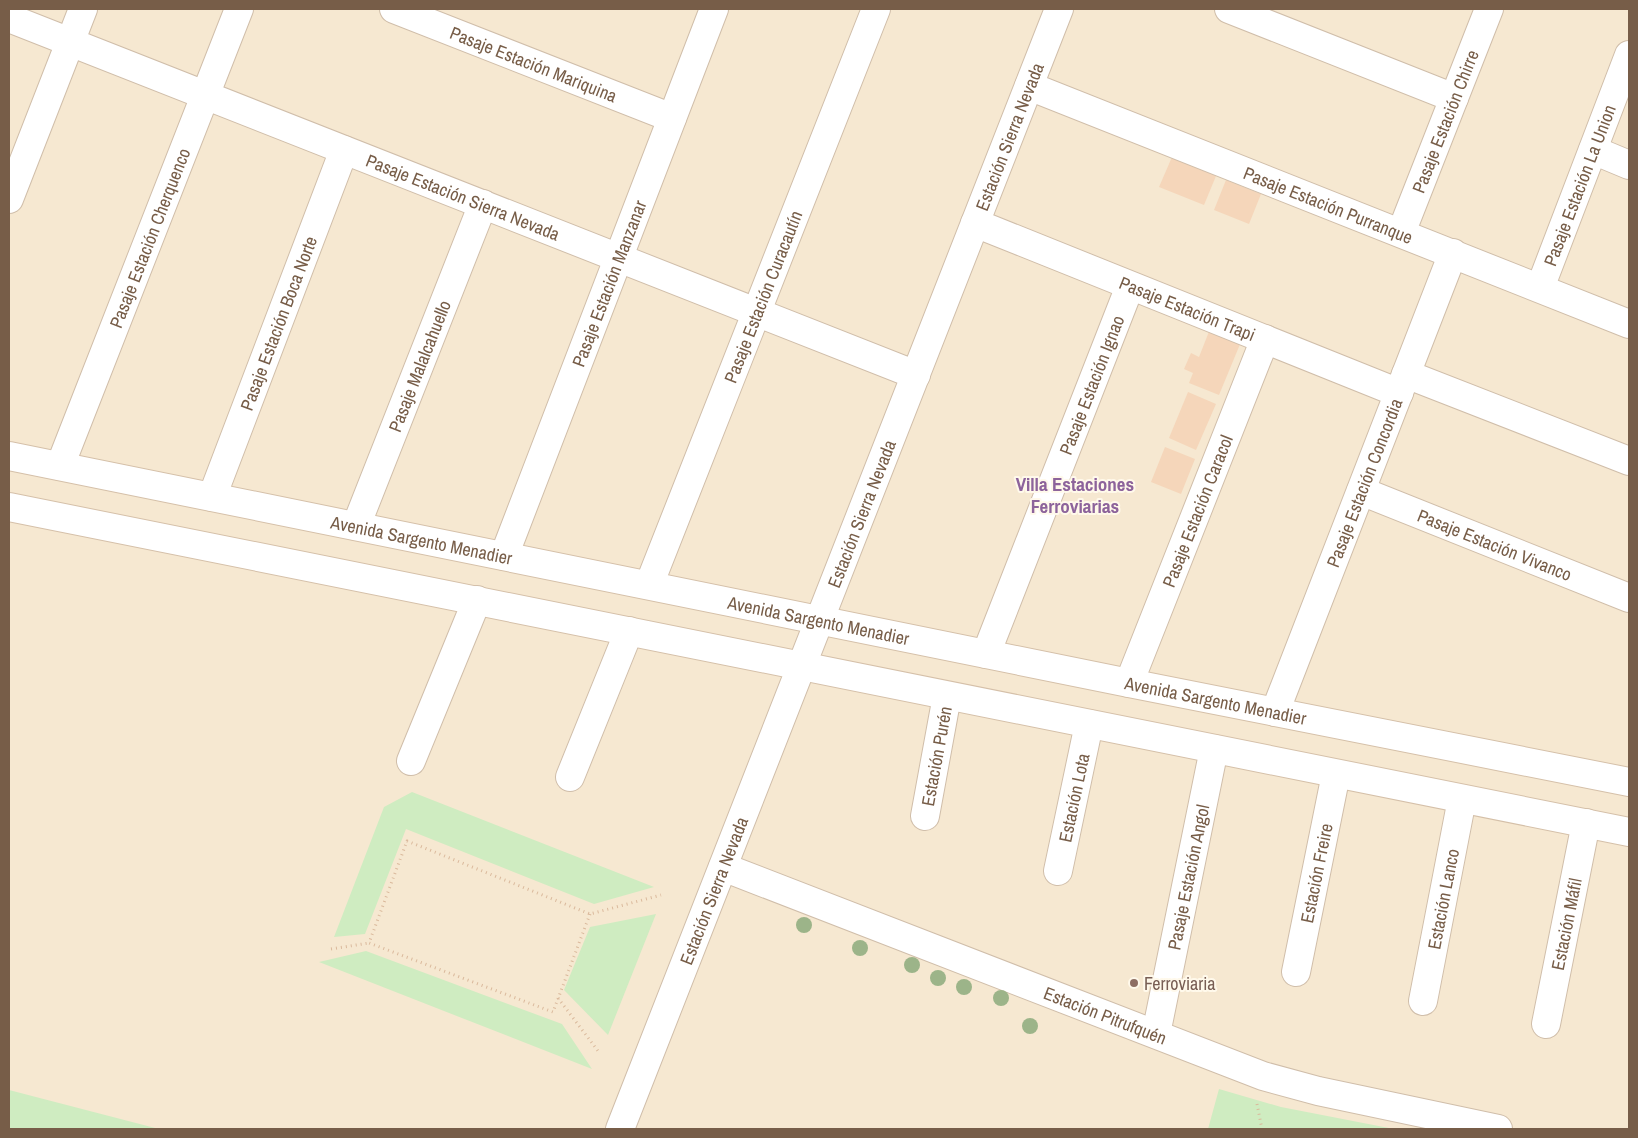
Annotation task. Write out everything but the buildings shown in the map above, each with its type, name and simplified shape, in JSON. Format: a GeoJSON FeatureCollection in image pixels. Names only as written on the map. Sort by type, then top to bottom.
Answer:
{"type":"FeatureCollection","features":[{"type":"Feature","properties":{"kind":"street"},"geometry":{"type":"LineString","coordinates":[[9,199],[83,9]]}},
{"type":"Feature","properties":{"kind":"street","name":"Pasaje Estación Cherquenco"},"geometry":{"type":"LineString","coordinates":[[60,466],[239,9]]}},
{"type":"Feature","properties":{"kind":"street","name":"Pasaje Estación Mariquina"},"geometry":{"type":"LineString","coordinates":[[394,9],[672,118]]}},
{"type":"Feature","properties":{"kind":"street","name":"Pasaje Estación Manzanar"},"geometry":{"type":"LineString","coordinates":[[504,556],[714,9]]}},
{"type":"Feature","properties":{"kind":"street","name":"Pasaje Estación Curacautín"},"geometry":{"type":"LineString","coordinates":[[649,585],[876,9]]}},
{"type":"Feature","properties":{"kind":"street","name":"Estación Sierra Nevada"},"geometry":{"type":"LineString","coordinates":[[620,1129],[1059,9]]}},
{"type":"Feature","properties":{"kind":"street"},"geometry":{"type":"LineString","coordinates":[[1229,9],[1454,98]]}},
{"type":"Feature","properties":{"kind":"street","name":"Pasaje Estación Chirre"},"geometry":{"type":"LineString","coordinates":[[1401,233],[1489,9]]}},
{"type":"Feature","properties":{"kind":"street","name":"Pasaje Estación Sierra Nevada"},"geometry":{"type":"LineString","coordinates":[[9,18],[916,375]]}},
{"type":"Feature","properties":{"kind":"street","name":"Pasaje Estación La Union"},"geometry":{"type":"LineString","coordinates":[[1540,288],[1629,55]]}},
{"type":"Feature","properties":{"kind":"street","name":"Pasaje Estación Purranque"},"geometry":{"type":"LineString","coordinates":[[1029,86],[1629,324]]}},
{"type":"Feature","properties":{"kind":"street","name":"Pasaje Estación Boca Norte"},"geometry":{"type":"LineString","coordinates":[[212,497],[344,150]]}},
{"type":"Feature","properties":{"kind":"street"},"geometry":{"type":"LineString","coordinates":[[1593,150],[1629,165]]}},
{"type":"Feature","properties":{"kind":"street","name":"Pasaje Malalcahuello"},"geometry":{"type":"LineString","coordinates":[[356,526],[483,204]]}},
{"type":"Feature","properties":{"kind":"street","name":"Pasaje Estación Trapi"},"geometry":{"type":"LineString","coordinates":[[975,223],[1265,339],[1629,461]]}},
{"type":"Feature","properties":{"kind":"street","name":"Pasaje Estación Concordia"},"geometry":{"type":"LineString","coordinates":[[1275,712],[1453,253]]}},
{"type":"Feature","properties":{"kind":"street","name":"Pasaje Estación Ignao"},"geometry":{"type":"LineString","coordinates":[[986,654],[1130,286]]}},
{"type":"Feature","properties":{"kind":"street","name":"Pasaje Estación Caracol"},"geometry":{"type":"LineString","coordinates":[[1129,683],[1265,339]]}},
{"type":"Feature","properties":{"kind":"street","name":"Avenida Sargento Menadier"},"geometry":{"type":"LineString","coordinates":[[9,456],[1129,683],[1629,782]]}},
{"type":"Feature","properties":{"kind":"street","name":"Pasaje Estación Vivanco"},"geometry":{"type":"LineString","coordinates":[[1361,491],[1629,598]]}},
{"type":"Feature","properties":{"kind":"street"},"geometry":{"type":"LineString","coordinates":[[9,507],[1629,832]]}},
{"type":"Feature","properties":{"kind":"street"},"geometry":{"type":"LineString","coordinates":[[411,761],[477,600]]}},
{"type":"Feature","properties":{"kind":"street"},"geometry":{"type":"LineString","coordinates":[[570,777],[629,631]]}},
{"type":"Feature","properties":{"kind":"street","name":"Estación Purén"},"geometry":{"type":"LineString","coordinates":[[925,816],[947,696]]}},
{"type":"Feature","properties":{"kind":"street","name":"Estación Lota"},"geometry":{"type":"LineString","coordinates":[[1058,871],[1089,724]]}},
{"type":"Feature","properties":{"kind":"street","name":"Pasaje Estación Angol"},"geometry":{"type":"LineString","coordinates":[[1156,1034],[1214,749]]}},
{"type":"Feature","properties":{"kind":"street","name":"Estación Freire"},"geometry":{"type":"LineString","coordinates":[[1296,972],[1336,774]]}},
{"type":"Feature","properties":{"kind":"street","name":"Estación Lanco"},"geometry":{"type":"LineString","coordinates":[[1422,1001],[1462,799]]}},
{"type":"Feature","properties":{"kind":"street","name":"Estación Máfil"},"geometry":{"type":"LineString","coordinates":[[1546,1024],[1586,823]]}},
{"type":"Feature","properties":{"kind":"street","name":"Estación Pitrufquén"},"geometry":{"type":"LineString","coordinates":[[723,867],[1263,1076],[1318,1091],[1498,1129]]}},
{"type":"Feature","properties":{"kind":"path"},"geometry":{"type":"LineString","coordinates":[[369,943],[407,841],[590,914],[661,895]]}},
{"type":"Feature","properties":{"kind":"path"},"geometry":{"type":"LineString","coordinates":[[331,949],[369,943],[553,1012],[590,914]]}},
{"type":"Feature","properties":{"kind":"path"},"geometry":{"type":"LineString","coordinates":[[558,998],[598,1051]]}},
{"type":"Feature","properties":{"kind":"shaded area"},"geometry":{"type":"Polygon","coordinates":[[[9,9],[1629,9],[1629,1129],[9,1129],[9,9]]]}},
{"type":"Feature","properties":{"kind":"green space"},"geometry":{"type":"Polygon","coordinates":[[[412,792],[654,887],[594,904],[406,829],[365,934],[334,937],[384,807],[412,792]]]}},
{"type":"Feature","properties":{"kind":"green space"},"geometry":{"type":"Polygon","coordinates":[[[656,914],[608,1035],[564,990],[590,927],[656,914]]]}},
{"type":"Feature","properties":{"kind":"green space"},"geometry":{"type":"Polygon","coordinates":[[[366,951],[562,1024],[592,1069],[319,962],[366,951]]]}},
{"type":"Feature","properties":{"kind":"green space"},"geometry":{"type":"Polygon","coordinates":[[[1219,1089],[1281,1107],[1394,1129],[1208,1129],[1219,1089]]]}},
{"type":"Feature","properties":{"kind":"green space"},"geometry":{"type":"Polygon","coordinates":[[[9,1090],[159,1129],[9,1129],[9,1090]]]}},
{"type":"Feature","properties":{"kind":"place","name":"Ferroviaria"},"geometry":{"type":"Point","coordinates":[1134,983]}},
{"type":"Feature","properties":{"kind":"district","name":"Villa Estaciones Ferroviarias"},"geometry":{"type":"Point","coordinates":[1075,495]}}]}
